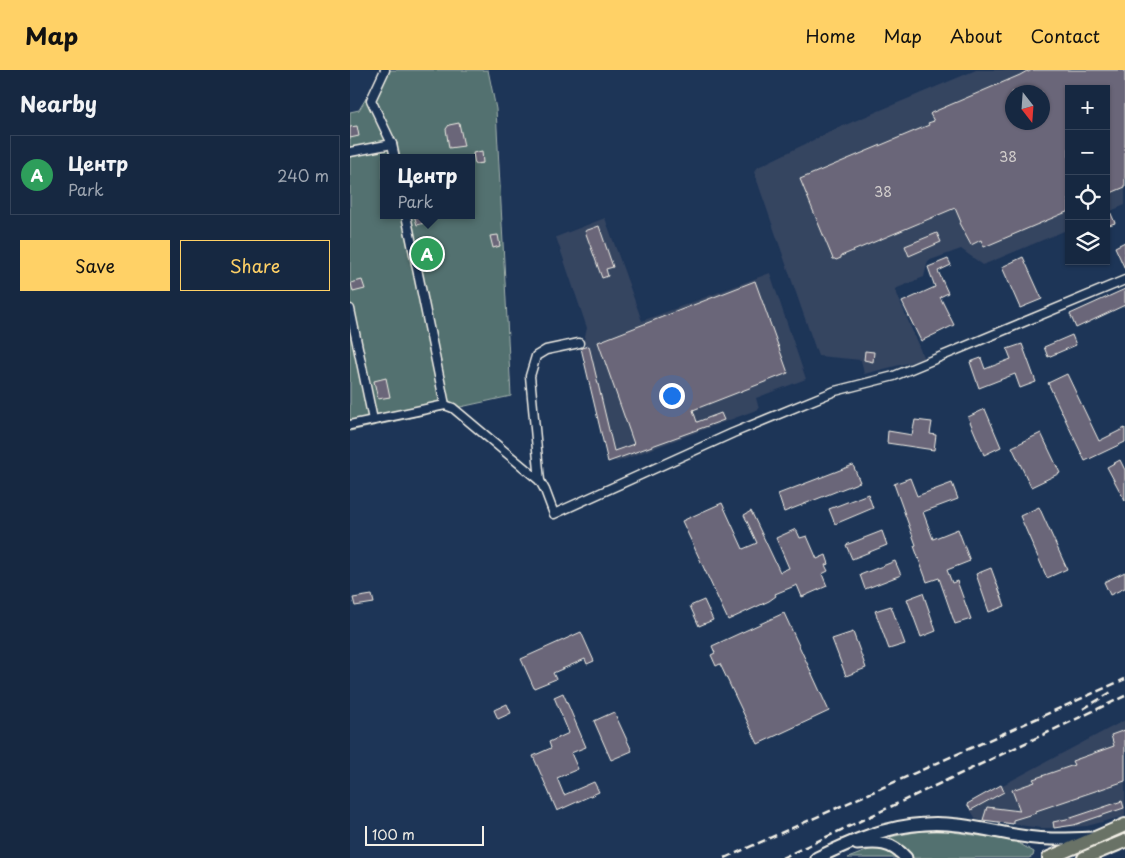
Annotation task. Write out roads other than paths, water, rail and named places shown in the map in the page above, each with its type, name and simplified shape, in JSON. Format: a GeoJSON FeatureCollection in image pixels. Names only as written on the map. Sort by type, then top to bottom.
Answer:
{"type":"FeatureCollection","features":[{"type":"Feature","properties":{"kind":"highway"},"geometry":{"type":"LineString","coordinates":[[1048,858],[1124,827]]}},
{"type":"Feature","properties":{"kind":"highway"},"geometry":{"type":"LineString","coordinates":[[1084,858],[1125,841]]}},
{"type":"Feature","properties":{"kind":"main road"},"geometry":{"type":"LineString","coordinates":[[817,858],[840,846],[873,833],[893,828],[925,824],[942,824],[1035,838],[1097,837]]}},
{"type":"Feature","properties":{"kind":"main road"},"geometry":{"type":"LineString","coordinates":[[840,846],[871,842],[885,843],[894,847],[906,858]]}},
{"type":"Feature","properties":{"kind":"street"},"geometry":{"type":"LineString","coordinates":[[385,70],[371,100],[392,144],[393,154]]}},
{"type":"Feature","properties":{"kind":"street"},"geometry":{"type":"LineString","coordinates":[[350,152],[392,144]]}},
{"type":"Feature","properties":{"kind":"street"},"geometry":{"type":"LineString","coordinates":[[407,219],[445,405]]}},
{"type":"Feature","properties":{"kind":"street"},"geometry":{"type":"LineString","coordinates":[[579,343],[546,350],[536,356],[530,376],[540,482],[554,514],[733,433],[835,391],[894,376],[1125,280]]}},
{"type":"Feature","properties":{"kind":"street"},"geometry":{"type":"LineString","coordinates":[[350,309],[373,420]]}},
{"type":"Feature","properties":{"kind":"street"},"geometry":{"type":"LineString","coordinates":[[350,425],[445,405],[453,408],[540,482]]}},
{"type":"Feature","properties":{"kind":"railway"},"geometry":{"type":"LineString","coordinates":[[725,858],[1125,679]]}},
{"type":"Feature","properties":{"kind":"railway"},"geometry":{"type":"LineString","coordinates":[[1083,709],[1113,691]]}},
{"type":"Feature","properties":{"kind":"railway"},"geometry":{"type":"LineString","coordinates":[[782,858],[1125,696]]}},
{"type":"Feature","properties":{"kind":"place","name":"Центр"},"geometry":{"type":"Point","coordinates":[427,254]}}]}
